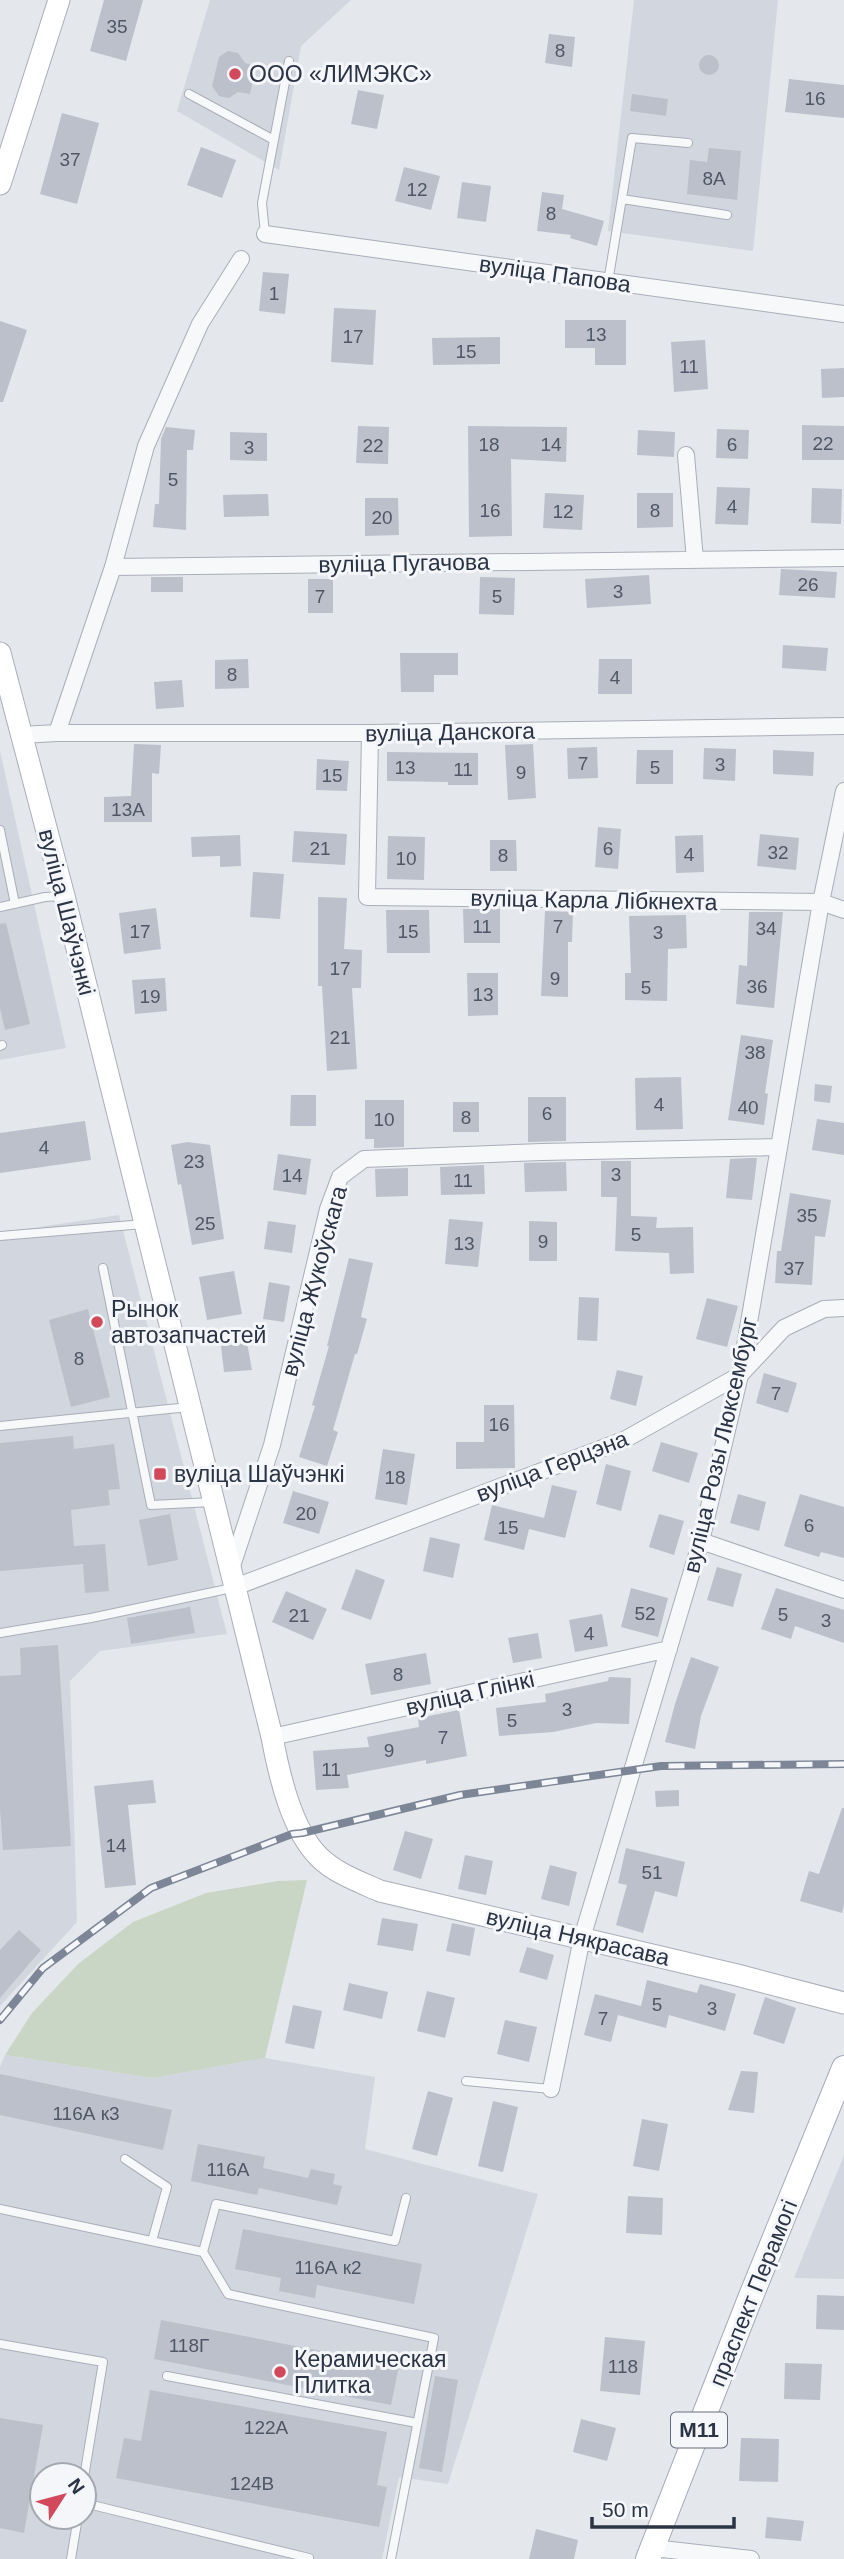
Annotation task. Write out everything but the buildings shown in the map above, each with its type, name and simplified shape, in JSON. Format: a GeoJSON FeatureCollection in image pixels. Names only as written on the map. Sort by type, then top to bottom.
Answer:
{"type":"FeatureCollection","features":[{"type":"Feature","properties":{"kind":"main road"},"geometry":{"type":"LineString","coordinates":[[0,184],[58,0]]}},
{"type":"Feature","properties":{"kind":"main road","name":"вуліца Шаўчэнкі"},"geometry":{"type":"LineString","coordinates":[[0,653],[64,896],[272,1737],[280,1779],[302,1833],[319,1857]]}},
{"type":"Feature","properties":{"kind":"main road","name":"вуліца Някрасава"},"geometry":{"type":"LineString","coordinates":[[319,1857],[344,1875],[380,1891],[737,1975],[844,2003]]}},
{"type":"Feature","properties":{"kind":"main road","name":"праспект Перамогі"},"geometry":{"type":"LineString","coordinates":[[651,2553],[749,2301],[844,2068]]}},
{"type":"Feature","properties":{"kind":"street","name":"вуліца Папова"},"geometry":{"type":"LineString","coordinates":[[265,234],[844,314]]}},
{"type":"Feature","properties":{"kind":"street"},"geometry":{"type":"LineString","coordinates":[[21,735],[57,733],[113,567],[146,446],[200,324],[240,259]]}},
{"type":"Feature","properties":{"kind":"street"},"geometry":{"type":"LineString","coordinates":[[686,455],[695,560]]}},
{"type":"Feature","properties":{"kind":"street","name":"вуліца Пугачова"},"geometry":{"type":"LineString","coordinates":[[113,567],[844,558]]}},
{"type":"Feature","properties":{"kind":"street","name":"вуліца Данскога"},"geometry":{"type":"LineString","coordinates":[[57,733],[370,733],[844,726]]}},
{"type":"Feature","properties":{"kind":"street","name":"вуліца Карла Лібкнехта"},"geometry":{"type":"LineString","coordinates":[[370,733],[367,897],[821,902],[844,910]]}},
{"type":"Feature","properties":{"kind":"street","name":"вуліца Розы Люксембург"},"geometry":{"type":"LineString","coordinates":[[551,2089],[582,1938],[701,1541],[740,1375],[821,902],[844,791]]}},
{"type":"Feature","properties":{"kind":"street","name":"вуліца Жукоўскага"},"geometry":{"type":"LineString","coordinates":[[233,1578],[272,1445],[328,1209],[340,1177],[364,1159],[778,1147]]}},
{"type":"Feature","properties":{"kind":"street","name":"вуліца Герцэна"},"geometry":{"type":"LineString","coordinates":[[233,1578],[624,1440],[740,1375],[784,1328],[824,1309],[844,1308]]}},
{"type":"Feature","properties":{"kind":"street"},"geometry":{"type":"LineString","coordinates":[[701,1541],[844,1590]]}},
{"type":"Feature","properties":{"kind":"street","name":"вуліца Глінкі"},"geometry":{"type":"LineString","coordinates":[[272,1737],[669,1649]]}},
{"type":"Feature","properties":{"kind":"street"},"geometry":{"type":"LineString","coordinates":[[651,2553],[751,2559]]}},
{"type":"Feature","properties":{"kind":"lane"},"geometry":{"type":"LineString","coordinates":[[265,234],[262,203],[289,61]]}},
{"type":"Feature","properties":{"kind":"lane"},"geometry":{"type":"LineString","coordinates":[[189,94],[274,140]]}},
{"type":"Feature","properties":{"kind":"lane"},"geometry":{"type":"LineString","coordinates":[[608,282],[632,138],[688,144]]}},
{"type":"Feature","properties":{"kind":"lane"},"geometry":{"type":"LineString","coordinates":[[622,200],[727,215]]}},
{"type":"Feature","properties":{"kind":"lane"},"geometry":{"type":"LineString","coordinates":[[0,830],[15,904]]}},
{"type":"Feature","properties":{"kind":"lane"},"geometry":{"type":"LineString","coordinates":[[0,907],[44,897],[64,896]]}},
{"type":"Feature","properties":{"kind":"lane"},"geometry":{"type":"LineString","coordinates":[[0,1236],[144,1224]]}},
{"type":"Feature","properties":{"kind":"lane"},"geometry":{"type":"LineString","coordinates":[[103,1268],[152,1505],[213,1502]]}},
{"type":"Feature","properties":{"kind":"lane"},"geometry":{"type":"LineString","coordinates":[[0,1426],[189,1407]]}},
{"type":"Feature","properties":{"kind":"lane"},"geometry":{"type":"LineString","coordinates":[[0,1633],[91,1618],[233,1578]]}},
{"type":"Feature","properties":{"kind":"lane"},"geometry":{"type":"LineString","coordinates":[[467,2081],[551,2089]]}},
{"type":"Feature","properties":{"kind":"lane"},"geometry":{"type":"LineString","coordinates":[[125,2159],[167,2187],[152,2241]]}},
{"type":"Feature","properties":{"kind":"lane"},"geometry":{"type":"LineString","coordinates":[[391,2559],[435,2338],[228,2294],[203,2252],[216,2204],[396,2241],[406,2199]]}},
{"type":"Feature","properties":{"kind":"lane"},"geometry":{"type":"LineString","coordinates":[[0,2209],[203,2252]]}},
{"type":"Feature","properties":{"kind":"lane"},"geometry":{"type":"LineString","coordinates":[[0,2344],[103,2362],[87,2461]]}},
{"type":"Feature","properties":{"kind":"lane"},"geometry":{"type":"LineString","coordinates":[[167,2376],[417,2423]]}},
{"type":"Feature","properties":{"kind":"lane"},"geometry":{"type":"LineString","coordinates":[[98,2507],[309,2558]]}},
{"type":"Feature","properties":{"kind":"lane"},"geometry":{"type":"LineString","coordinates":[[71,2559],[76,2531]]}},
{"type":"Feature","properties":{"kind":"shaded area"},"geometry":{"type":"Polygon","coordinates":[[[210,0],[351,0],[301,46],[279,170],[177,111],[210,0]]]}},
{"type":"Feature","properties":{"kind":"shaded area"},"geometry":{"type":"Polygon","coordinates":[[[634,0],[778,0],[753,251],[608,231],[634,0]]]}},
{"type":"Feature","properties":{"kind":"shaded area"},"geometry":{"type":"Polygon","coordinates":[[[0,751],[66,1048],[0,1060],[0,751]]]}},
{"type":"Feature","properties":{"kind":"shaded area"},"geometry":{"type":"Polygon","coordinates":[[[119,1215],[227,1634],[100,1651],[70,1681],[77,1922],[0,2006],[0,1233],[119,1215]]]}},
{"type":"Feature","properties":{"kind":"shaded area"},"geometry":{"type":"Polygon","coordinates":[[[5,2055],[153,2078],[265,2058],[375,2077],[365,2149],[538,2194],[448,2484],[399,2477],[382,2559],[0,2559],[0,2067],[5,2055]]]}},
{"type":"Feature","properties":{"kind":"shaded area"},"geometry":{"type":"Polygon","coordinates":[[[844,2155],[844,2279],[794,2278],[814,2229],[844,2155]]]}},
{"type":"Feature","properties":{"kind":"green space"},"geometry":{"type":"Polygon","coordinates":[[[307,1880],[265,2058],[153,2078],[5,2055],[32,2013],[78,1964],[133,1922],[206,1893],[278,1881],[307,1880]]]}},
{"type":"Feature","properties":{"kind":"railway"},"geometry":{"type":"LineString","coordinates":[[0,2020],[43,1968],[151,1888],[292,1834],[460,1795],[661,1766],[844,1764]]}},
{"type":"Feature","properties":{"kind":"place","name":"ООО «ЛИМЭКС»"},"geometry":{"type":"Point","coordinates":[235,74]}},
{"type":"Feature","properties":{"kind":"place","name":"Рынок автозапчастей"},"geometry":{"type":"Point","coordinates":[97,1322]}},
{"type":"Feature","properties":{"kind":"place","name":"вуліца Шаўчэнкі"},"geometry":{"type":"Point","coordinates":[160,1474]}},
{"type":"Feature","properties":{"kind":"place","name":"Керамическая Плитка"},"geometry":{"type":"Point","coordinates":[280,2372]}}]}
